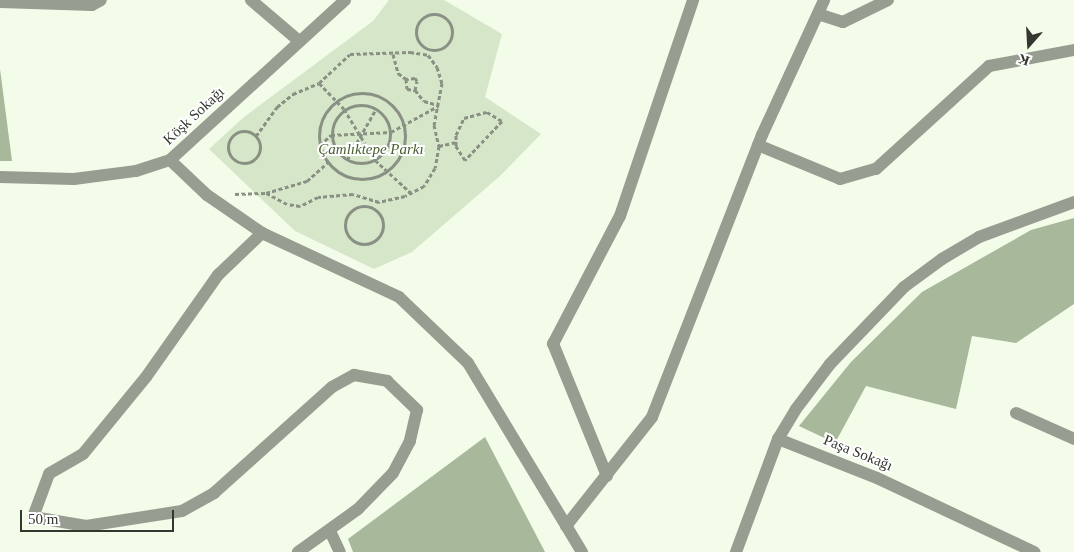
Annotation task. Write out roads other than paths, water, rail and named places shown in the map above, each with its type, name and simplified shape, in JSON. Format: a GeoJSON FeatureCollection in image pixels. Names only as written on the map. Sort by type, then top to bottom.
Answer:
{"type":"FeatureCollection","features":[{"type":"Feature","properties":{"kind":"street"},"geometry":{"type":"LineString","coordinates":[[0,2],[92,5],[101,0]]}},
{"type":"Feature","properties":{"kind":"street"},"geometry":{"type":"LineString","coordinates":[[251,0],[299,41]]}},
{"type":"Feature","properties":{"kind":"street","name":"Köşk Sokağı"},"geometry":{"type":"LineString","coordinates":[[0,177],[74,179],[136,172],[170,160],[345,0]]}},
{"type":"Feature","properties":{"kind":"street"},"geometry":{"type":"LineString","coordinates":[[607,476],[554,344],[620,216],[693,0]]}},
{"type":"Feature","properties":{"kind":"street"},"geometry":{"type":"LineString","coordinates":[[566,526],[652,417],[758,145],[824,0]]}},
{"type":"Feature","properties":{"kind":"street"},"geometry":{"type":"LineString","coordinates":[[818,14],[843,22],[888,0]]}},
{"type":"Feature","properties":{"kind":"street"},"geometry":{"type":"LineString","coordinates":[[758,145],[840,179],[876,169],[989,66],[1074,50]]}},
{"type":"Feature","properties":{"kind":"street"},"geometry":{"type":"LineString","coordinates":[[170,160],[208,194],[262,233],[399,297],[468,363],[582,552]]}},
{"type":"Feature","properties":{"kind":"street"},"geometry":{"type":"LineString","coordinates":[[736,552],[778,439],[796,409],[830,364],[904,287],[942,258],[979,237],[1074,202]]}},
{"type":"Feature","properties":{"kind":"street"},"geometry":{"type":"LineString","coordinates":[[262,233],[218,275],[146,377],[83,454],[49,474],[32,517],[86,526],[182,511],[214,493],[332,387],[354,375],[387,381],[417,410],[410,441],[393,473],[358,510],[298,552]]}},
{"type":"Feature","properties":{"kind":"street"},"geometry":{"type":"LineString","coordinates":[[1016,413],[1074,439]]}},
{"type":"Feature","properties":{"kind":"street","name":"Paşa Sokağı"},"geometry":{"type":"LineString","coordinates":[[778,439],[877,478],[1032,552]]}},
{"type":"Feature","properties":{"kind":"street"},"geometry":{"type":"LineString","coordinates":[[330,531],[340,552]]}},
{"type":"Feature","properties":{"kind":"park label","name":"Çamlıktepe Parkı"},"geometry":{"type":"Point","coordinates":[371,150]}}]}
